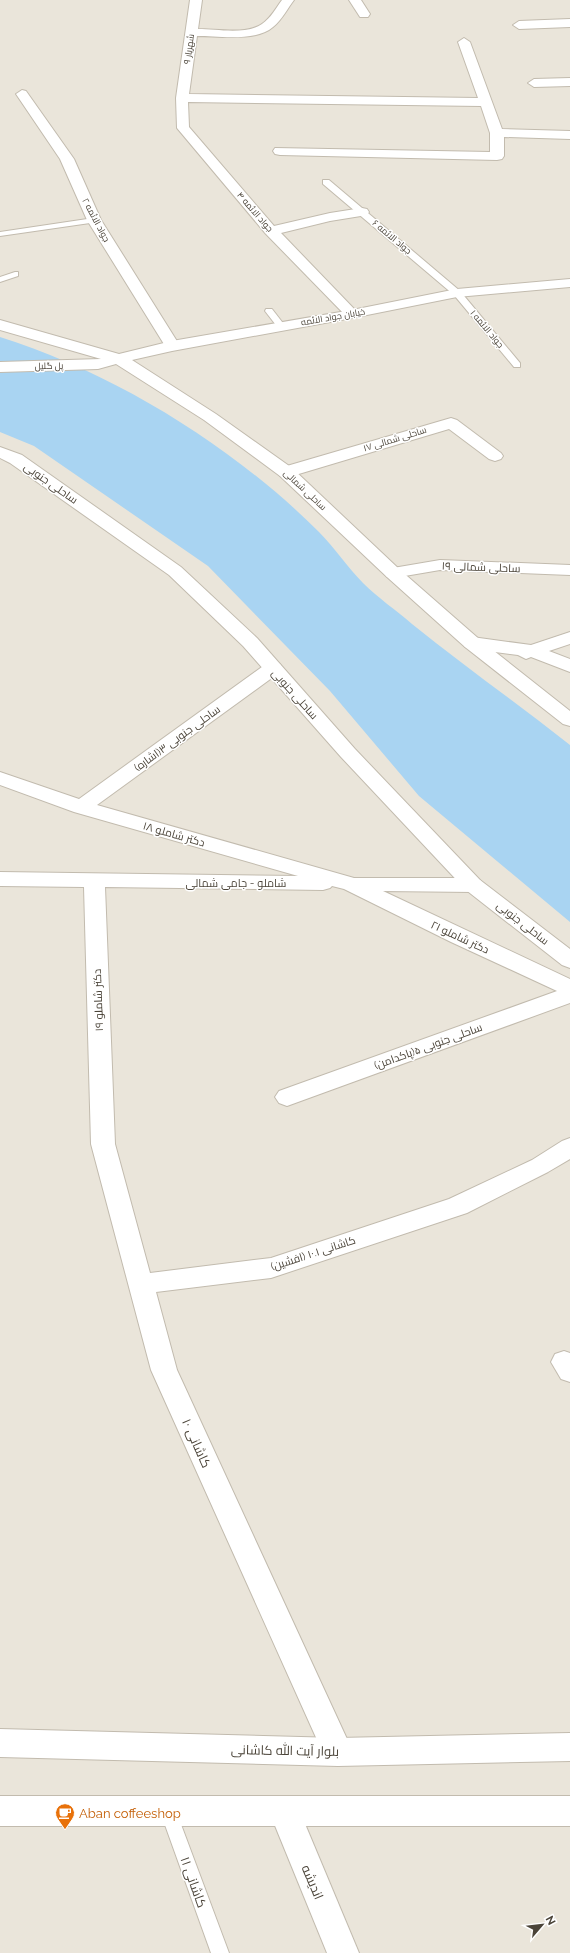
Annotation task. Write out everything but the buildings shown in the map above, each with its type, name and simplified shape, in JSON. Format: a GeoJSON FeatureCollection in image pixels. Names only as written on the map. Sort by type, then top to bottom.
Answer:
{"type":"FeatureCollection","features":[{"type":"Feature","properties":{"kind":"street","name":"شهریار ۹"},"geometry":{"type":"LineString","coordinates":[[182,98],[196,0]]}},
{"type":"Feature","properties":{"kind":"street"},"geometry":{"type":"LineString","coordinates":[[191,32],[251,32],[261,30],[268,26],[288,0]]}},
{"type":"Feature","properties":{"kind":"street"},"geometry":{"type":"LineString","coordinates":[[355,0],[364,14]]}},
{"type":"Feature","properties":{"kind":"street"},"geometry":{"type":"LineString","coordinates":[[519,25],[570,23]]}},
{"type":"Feature","properties":{"kind":"street"},"geometry":{"type":"LineString","coordinates":[[280,150],[497,156],[497,133],[464,42]]}},
{"type":"Feature","properties":{"kind":"street"},"geometry":{"type":"LineString","coordinates":[[534,83],[570,82]]}},
{"type":"Feature","properties":{"kind":"street","name":"جواد الائمه ۲"},"geometry":{"type":"LineString","coordinates":[[22,94],[67,159],[94,220],[172,346]]}},
{"type":"Feature","properties":{"kind":"street"},"geometry":{"type":"LineString","coordinates":[[182,98],[385,102],[486,102]]}},
{"type":"Feature","properties":{"kind":"street","name":"جواد الائمه ۴"},"geometry":{"type":"LineString","coordinates":[[182,98],[183,128],[271,231],[352,314]]}},
{"type":"Feature","properties":{"kind":"street"},"geometry":{"type":"LineString","coordinates":[[497,133],[570,135]]}},
{"type":"Feature","properties":{"kind":"street"},"geometry":{"type":"LineString","coordinates":[[271,231],[362,212]]}},
{"type":"Feature","properties":{"kind":"street","name":"خیابان جواد الائمه"},"geometry":{"type":"LineString","coordinates":[[98,364],[172,346],[352,314],[457,293],[570,283]]}},
{"type":"Feature","properties":{"kind":"street","name":"ساحلی شمالی"},"geometry":{"type":"LineString","coordinates":[[0,325],[120,359],[210,417],[286,472],[393,573],[472,643],[570,720]]}},
{"type":"Feature","properties":{"kind":"street","name":"پل گلیل"},"geometry":{"type":"LineString","coordinates":[[0,367],[98,364]]}},
{"type":"Feature","properties":{"kind":"street","name":"ساحلی شمالی ۱۷"},"geometry":{"type":"LineString","coordinates":[[286,472],[451,423],[495,456]]}},
{"type":"Feature","properties":{"kind":"street","name":"ساحلی جنوبی"},"geometry":{"type":"LineString","coordinates":[[0,452],[16,459],[175,571],[250,642],[348,753],[473,885],[570,960]]}},
{"type":"Feature","properties":{"kind":"street","name":"ساحلی شمالی ۱۹"},"geometry":{"type":"LineString","coordinates":[[393,573],[440,565],[570,570]]}},
{"type":"Feature","properties":{"kind":"street"},"geometry":{"type":"LineString","coordinates":[[496,662],[570,638]]}},
{"type":"Feature","properties":{"kind":"street"},"geometry":{"type":"LineString","coordinates":[[472,643],[532,651],[570,666]]}},
{"type":"Feature","properties":{"kind":"street","name":"ساحلی جنوبی ۳(اشاره)"},"geometry":{"type":"LineString","coordinates":[[81,807],[272,668]]}},
{"type":"Feature","properties":{"kind":"street","name":"دکتر شاملو ۱۸"},"geometry":{"type":"LineString","coordinates":[[0,778],[81,807],[351,884]]}},
{"type":"Feature","properties":{"kind":"street","name":"شاملو - جامی شمالی"},"geometry":{"type":"LineString","coordinates":[[0,879],[473,885]]}},
{"type":"Feature","properties":{"kind":"street","name":"دکتر شاملو ۱۹"},"geometry":{"type":"LineString","coordinates":[[94,881],[102,1119]]}},
{"type":"Feature","properties":{"kind":"street","name":"دکتر شاملو ۲۱"},"geometry":{"type":"LineString","coordinates":[[351,884],[458,937],[570,988]]}},
{"type":"Feature","properties":{"kind":"street","name":"ساحلی جنوبی ۵(پاکدامن)"},"geometry":{"type":"LineString","coordinates":[[287,1097],[570,995]]}},
{"type":"Feature","properties":{"kind":"street","name":"کاشانی ۱۰"},"geometry":{"type":"LineString","coordinates":[[102,1119],[103,1144],[164,1370],[338,1752]]}},
{"type":"Feature","properties":{"kind":"street","name":"کاشانی ۱۰.۱ (افشین)"},"geometry":{"type":"LineString","coordinates":[[141,1284],[271,1268],[458,1206],[540,1166],[570,1148]]}},
{"type":"Feature","properties":{"kind":"street","name":"بلوار آیت الله کاشانی"},"geometry":{"type":"LineString","coordinates":[[0,1743],[338,1752],[570,1747]]}},
{"type":"Feature","properties":{"kind":"street"},"geometry":{"type":"LineString","coordinates":[[0,1811],[570,1811]]}},
{"type":"Feature","properties":{"kind":"street","name":"اندیشه"},"geometry":{"type":"LineString","coordinates":[[284,1811],[343,1953]]}},
{"type":"Feature","properties":{"kind":"lane","name":"جواد الائمه ۶"},"geometry":{"type":"LineString","coordinates":[[326,182],[457,293]]}},
{"type":"Feature","properties":{"kind":"lane"},"geometry":{"type":"LineString","coordinates":[[0,234],[94,220]]}},
{"type":"Feature","properties":{"kind":"lane"},"geometry":{"type":"LineString","coordinates":[[0,280],[15,274]]}},
{"type":"Feature","properties":{"kind":"lane","name":"جواد الائمه ۱"},"geometry":{"type":"LineString","coordinates":[[457,293],[517,365]]}},
{"type":"Feature","properties":{"kind":"lane"},"geometry":{"type":"LineString","coordinates":[[269,311],[282,327]]}},
{"type":"Feature","properties":{"kind":"lane","name":"کاشانی ۱۱"},"geometry":{"type":"LineString","coordinates":[[168,1811],[220,1953]]}},
{"type":"Feature","properties":{"kind":"shaded area"},"geometry":{"type":"Polygon","coordinates":[[[0,0],[570,0],[570,1953],[0,1953],[0,0]]]}},
{"type":"Feature","properties":{"kind":"water"},"geometry":{"type":"Polygon","coordinates":[[[0,337],[43,352],[129,392],[171,416],[211,442],[286,501],[319,532],[357,577],[375,594],[451,655],[570,745],[570,922],[419,796],[330,691],[208,566],[34,446],[0,432],[0,337]]]}},
{"type":"Feature","properties":{"kind":"place","name":"Aban coffeeshop"},"geometry":{"type":"Point","coordinates":[65,1830]}}]}
